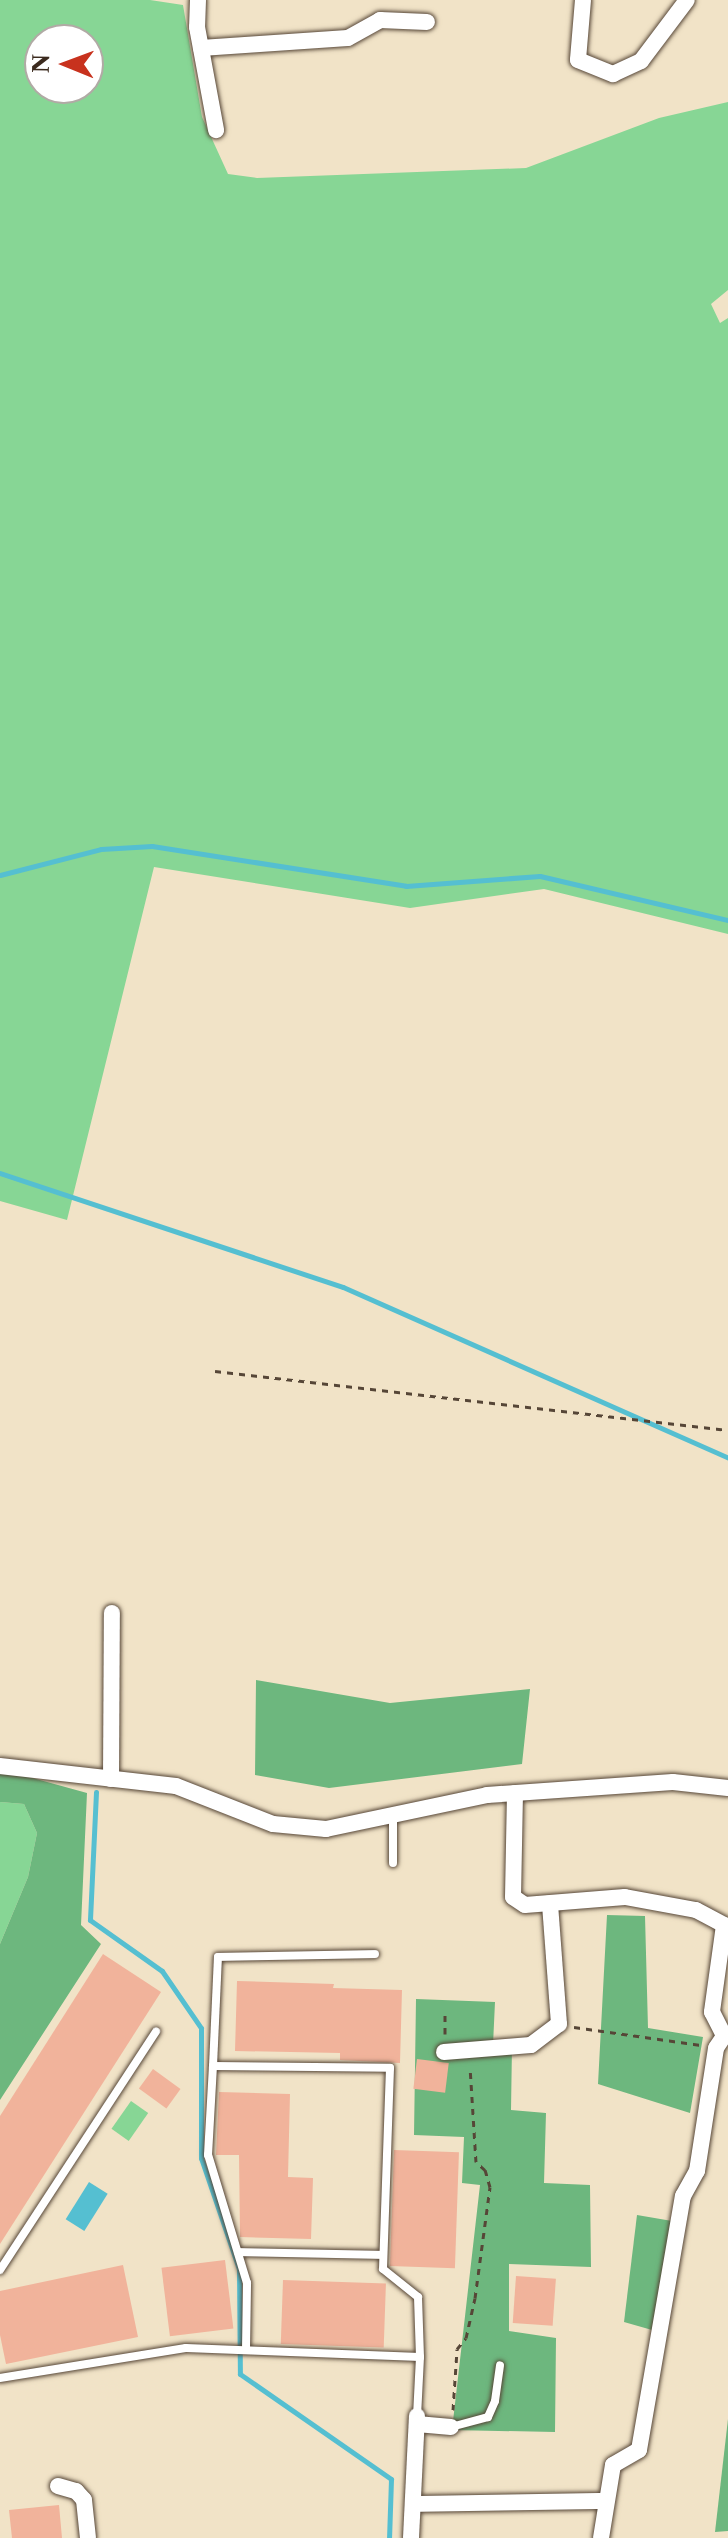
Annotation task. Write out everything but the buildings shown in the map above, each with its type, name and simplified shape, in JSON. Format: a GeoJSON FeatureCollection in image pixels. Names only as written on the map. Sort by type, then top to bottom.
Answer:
{"type":"FeatureCollection","features":[{"type":"Feature","properties":{"kind":"street"},"geometry":{"type":"LineString","coordinates":[[198,0],[197,27],[216,130]]}},
{"type":"Feature","properties":{"kind":"street"},"geometry":{"type":"LineString","coordinates":[[583,0],[578,60],[613,74],[641,61],[687,0]]}},
{"type":"Feature","properties":{"kind":"street"},"geometry":{"type":"LineString","coordinates":[[201,48],[348,38],[380,20],[427,22]]}},
{"type":"Feature","properties":{"kind":"street"},"geometry":{"type":"LineString","coordinates":[[111,1779],[112,1613]]}},
{"type":"Feature","properties":{"kind":"street"},"geometry":{"type":"LineString","coordinates":[[0,1766],[176,1786],[273,1824],[326,1829],[487,1795],[673,1782],[728,1788]]}},
{"type":"Feature","properties":{"kind":"street"},"geometry":{"type":"LineString","coordinates":[[515,1793],[513,1897],[525,1905],[625,1897],[696,1910],[726,1924],[712,2012],[723,2040],[697,2171],[683,2196],[639,2450],[613,2465],[601,2538]]}},
{"type":"Feature","properties":{"kind":"street"},"geometry":{"type":"LineString","coordinates":[[444,2052],[531,2045],[559,2024],[550,1903]]}},
{"type":"Feature","properties":{"kind":"street"},"geometry":{"type":"LineString","coordinates":[[411,2538],[417,2420],[451,2427]]}},
{"type":"Feature","properties":{"kind":"street"},"geometry":{"type":"LineString","coordinates":[[58,2486],[76,2491],[84,2500],[88,2538]]}},
{"type":"Feature","properties":{"kind":"street"},"geometry":{"type":"LineString","coordinates":[[413,2504],[605,2501]]}},
{"type":"Feature","properties":{"kind":"lane"},"geometry":{"type":"LineString","coordinates":[[393,1813],[393,1863]]}},
{"type":"Feature","properties":{"kind":"lane"},"geometry":{"type":"LineString","coordinates":[[246,2350],[247,2283],[208,2155],[218,1957],[375,1954]]}},
{"type":"Feature","properties":{"kind":"lane"},"geometry":{"type":"LineString","coordinates":[[0,2270],[156,2032]]}},
{"type":"Feature","properties":{"kind":"lane"},"geometry":{"type":"LineString","coordinates":[[213,2066],[390,2068],[383,2269],[418,2297],[420,2357],[417,2420]]}},
{"type":"Feature","properties":{"kind":"lane"},"geometry":{"type":"LineString","coordinates":[[238,2252],[383,2255]]}},
{"type":"Feature","properties":{"kind":"lane"},"geometry":{"type":"LineString","coordinates":[[0,2378],[186,2348],[420,2357]]}},
{"type":"Feature","properties":{"kind":"lane"},"geometry":{"type":"LineString","coordinates":[[451,2427],[488,2417],[495,2401],[500,2365]]}},
{"type":"Feature","properties":{"kind":"path"},"geometry":{"type":"LineString","coordinates":[[215,1371],[728,1430]]}},
{"type":"Feature","properties":{"kind":"path"},"geometry":{"type":"LineString","coordinates":[[444,2052],[445,2014]]}},
{"type":"Feature","properties":{"kind":"path"},"geometry":{"type":"LineString","coordinates":[[559,2024],[723,2040]]}},
{"type":"Feature","properties":{"kind":"path"},"geometry":{"type":"LineString","coordinates":[[451,2427],[457,2349],[466,2338],[475,2298],[490,2187],[485,2170],[476,2162],[468,2052]]}},
{"type":"Feature","properties":{"kind":"green space"},"geometry":{"type":"Polygon","coordinates":[[[0,0],[150,0],[183,5],[202,117],[228,174],[257,178],[526,168],[659,118],[728,102],[728,290],[711,304],[720,323],[728,318],[728,934],[544,889],[410,908],[154,867],[67,1220],[0,1201],[0,0]]]}},
{"type":"Feature","properties":{"kind":"green space"},"geometry":{"type":"Polygon","coordinates":[[[256,1680],[390,1703],[530,1689],[522,1764],[329,1788],[255,1775],[256,1680]]]}},
{"type":"Feature","properties":{"kind":"green space"},"geometry":{"type":"Polygon","coordinates":[[[0,1769],[87,1793],[81,1925],[101,1944],[0,2100],[0,1944],[28,1877],[37,1833],[24,1804],[0,1802],[0,1769]]]}},
{"type":"Feature","properties":{"kind":"green space"},"geometry":{"type":"Polygon","coordinates":[[[0,1802],[24,1804],[37,1833],[28,1877],[0,1944],[0,1802]]]}},
{"type":"Feature","properties":{"kind":"green space"},"geometry":{"type":"Polygon","coordinates":[[[607,1915],[645,1916],[648,2028],[703,2037],[690,2113],[598,2084],[607,1915]]]}},
{"type":"Feature","properties":{"kind":"green space"},"geometry":{"type":"Polygon","coordinates":[[[416,1999],[495,2002],[493,2045],[512,2046],[511,2110],[546,2113],[544,2183],[590,2185],[591,2267],[509,2264],[509,2331],[556,2338],[555,2432],[452,2430],[480,2185],[462,2183],[464,2137],[414,2135],[416,1999]]]}},
{"type":"Feature","properties":{"kind":"green space"},"geometry":{"type":"Polygon","coordinates":[[[131,2101],[148,2113],[129,2141],[111,2129],[131,2101]]]}},
{"type":"Feature","properties":{"kind":"green space"},"geometry":{"type":"Polygon","coordinates":[[[637,2215],[672,2221],[652,2330],[624,2322],[637,2215]]]}},
{"type":"Feature","properties":{"kind":"green space"},"geometry":{"type":"Polygon","coordinates":[[[728,2419],[728,2531],[715,2532],[728,2419]]]}},
{"type":"Feature","properties":{"kind":"water"},"geometry":{"type":"Polygon","coordinates":[[[89,2182],[108,2194],[84,2231],[66,2219],[89,2182]]]}},
{"type":"Feature","properties":{"kind":"waterway"},"geometry":{"type":"LineString","coordinates":[[0,875],[101,849],[152,846],[406,886],[540,876],[728,920]]}},
{"type":"Feature","properties":{"kind":"waterway"},"geometry":{"type":"LineString","coordinates":[[0,1173],[343,1287],[728,1458]]}},
{"type":"Feature","properties":{"kind":"waterway"},"geometry":{"type":"LineString","coordinates":[[96,1792],[90,1920],[162,1971],[201,2028],[201,2158],[239,2269],[240,2374],[391,2479],[389,2538]]}}]}
